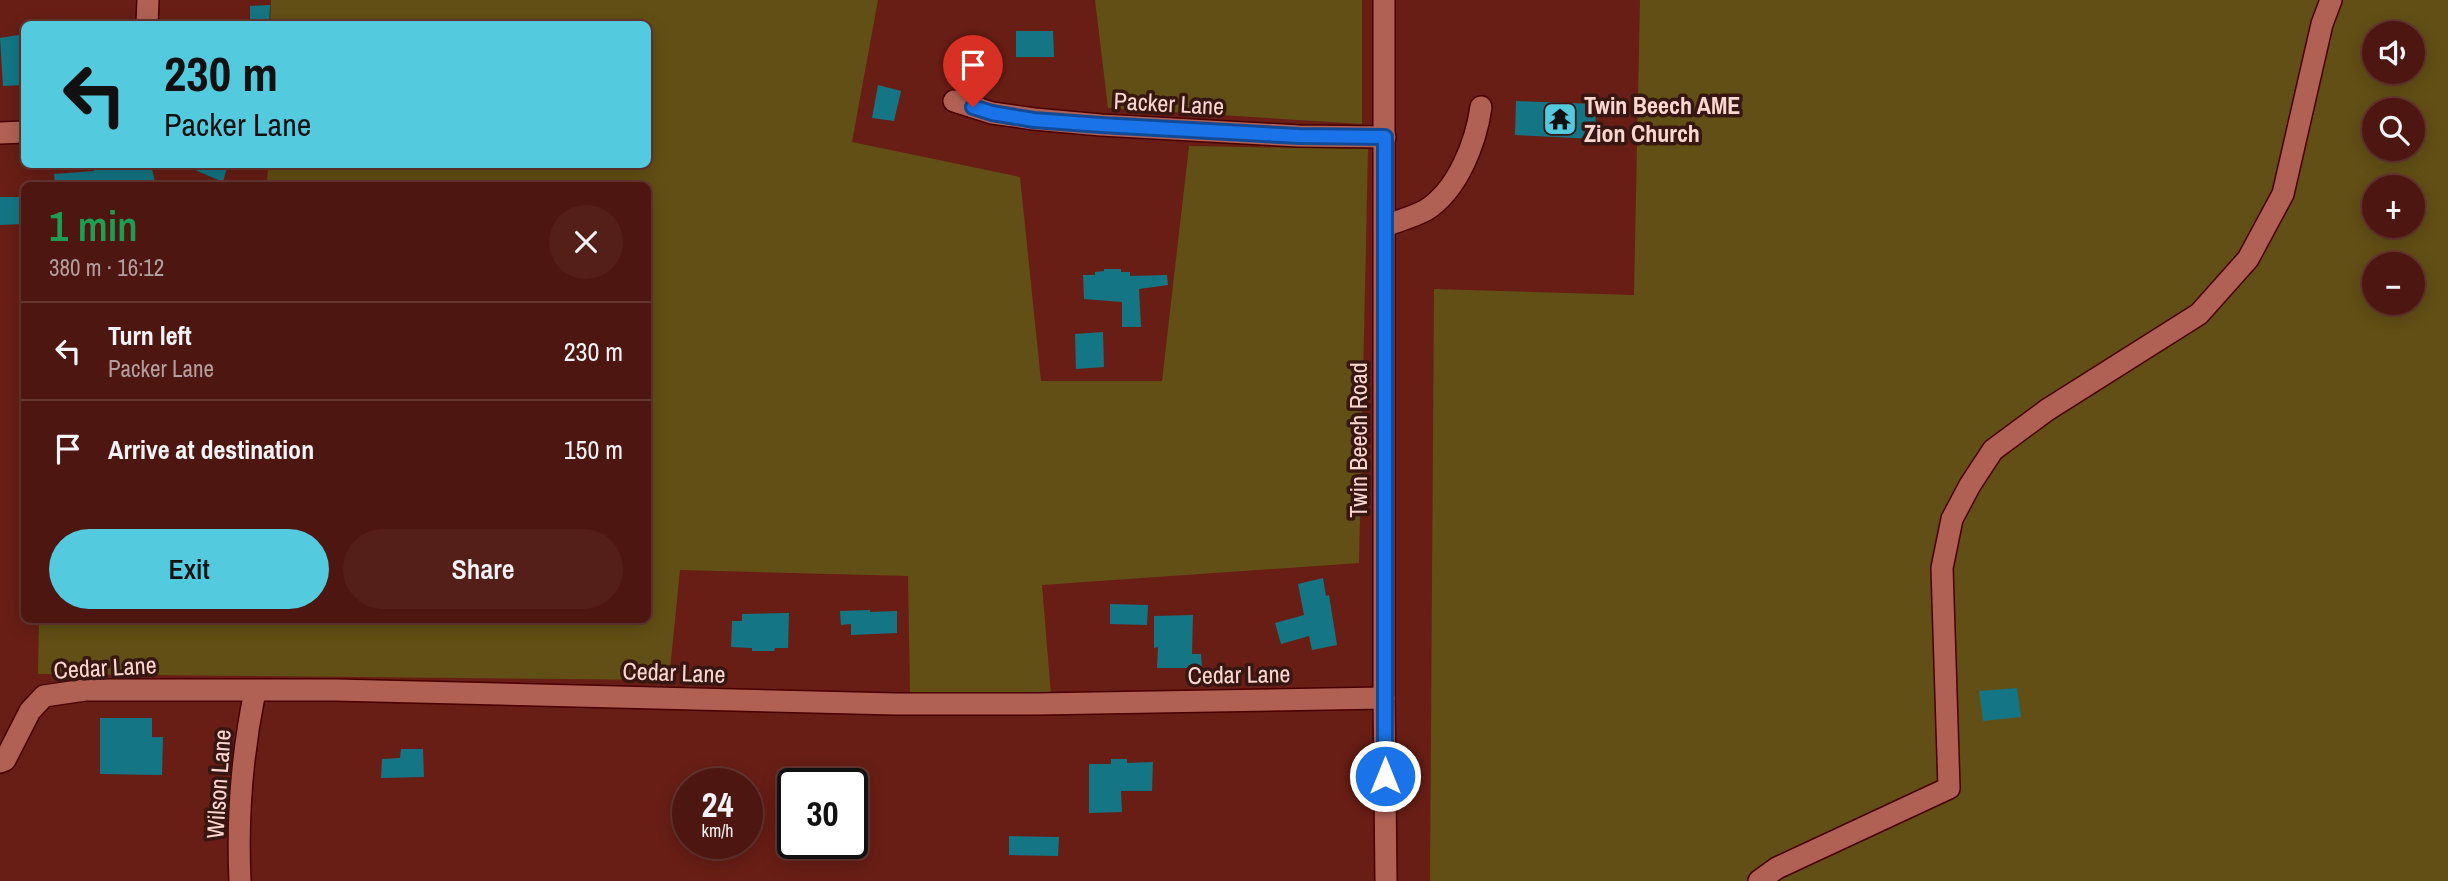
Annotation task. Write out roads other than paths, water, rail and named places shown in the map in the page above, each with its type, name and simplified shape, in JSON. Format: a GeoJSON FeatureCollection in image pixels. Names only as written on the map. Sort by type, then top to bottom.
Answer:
{"type":"FeatureCollection","features":[{"type":"Feature","properties":{"kind":"street"},"geometry":{"type":"LineString","coordinates":[[147,21],[148,0]]}},
{"type":"Feature","properties":{"kind":"street","name":"Twin Beech Road"},"geometry":{"type":"LineString","coordinates":[[1384,0],[1386,881]]}},
{"type":"Feature","properties":{"kind":"street"},"geometry":{"type":"LineString","coordinates":[[1759,881],[1777,868],[1950,788],[1942,568],[1952,519],[1993,450],[2047,410],[2199,314],[2248,259],[2284,194],[2322,24],[2331,0]]}},
{"type":"Feature","properties":{"kind":"street","name":"Packer Lane"},"geometry":{"type":"LineString","coordinates":[[954,101],[1002,114],[1101,125],[1299,136],[1385,137]]}},
{"type":"Feature","properties":{"kind":"street"},"geometry":{"type":"LineString","coordinates":[[1385,226],[1424,210],[1443,194],[1472,150],[1478,132],[1481,107]]}},
{"type":"Feature","properties":{"kind":"street"},"geometry":{"type":"LineString","coordinates":[[0,133],[21,132]]}},
{"type":"Feature","properties":{"kind":"street","name":"Cedar Lane"},"geometry":{"type":"LineString","coordinates":[[0,762],[5,760],[30,711],[44,696],[85,690],[349,690],[905,704],[1384,698]]}},
{"type":"Feature","properties":{"kind":"street","name":"Wilson Lane"},"geometry":{"type":"LineString","coordinates":[[240,881],[240,795],[245,738],[255,691]]}},
{"type":"Feature","properties":{"kind":"place","name":"Twin Beech AME Zion Church"},"geometry":{"type":"Point","coordinates":[1560,119]}}]}
